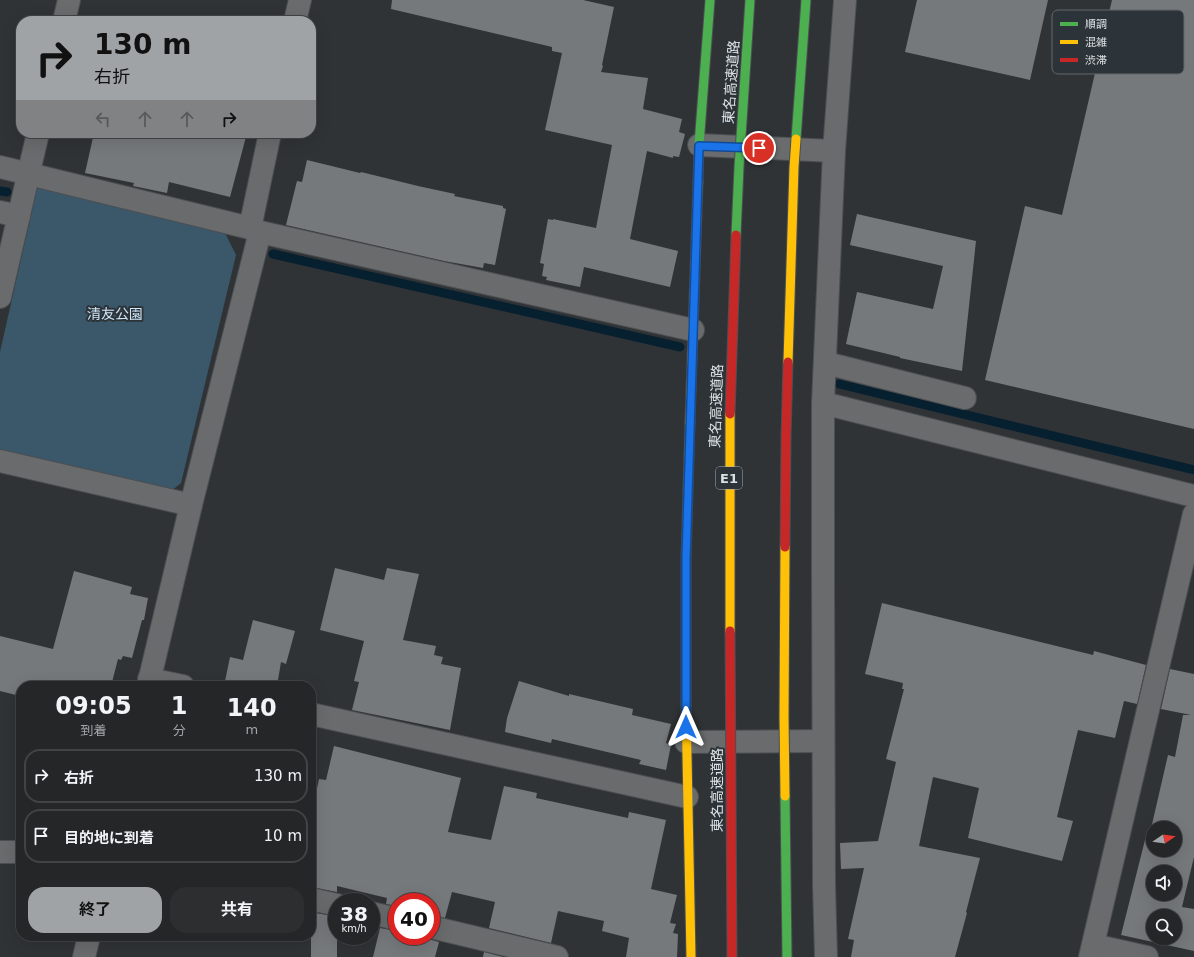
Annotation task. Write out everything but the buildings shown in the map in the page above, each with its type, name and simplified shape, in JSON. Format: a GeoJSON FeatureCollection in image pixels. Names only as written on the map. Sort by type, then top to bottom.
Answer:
{"type":"FeatureCollection","features":[{"type":"Feature","properties":{"kind":"main road"},"geometry":{"type":"LineString","coordinates":[[691,957],[686,742],[686,559],[699,146],[710,0]]}},
{"type":"Feature","properties":{"kind":"main road","name":"東名高速道路"},"geometry":{"type":"LineString","coordinates":[[732,957],[729,436],[739,167],[750,0]]}},
{"type":"Feature","properties":{"kind":"main road"},"geometry":{"type":"LineString","coordinates":[[787,957],[784,716],[786,437],[794,167],[806,0]]}},
{"type":"Feature","properties":{"kind":"street"},"geometry":{"type":"LineString","coordinates":[[65,16],[69,0]]}},
{"type":"Feature","properties":{"kind":"street"},"geometry":{"type":"LineString","coordinates":[[296,16],[300,0]]}},
{"type":"Feature","properties":{"kind":"street"},"geometry":{"type":"LineString","coordinates":[[826,957],[823,741],[823,403],[826,363],[834,152],[845,0]]}},
{"type":"Feature","properties":{"kind":"street"},"geometry":{"type":"LineString","coordinates":[[0,297],[10,214],[29,174],[37,138]]}},
{"type":"Feature","properties":{"kind":"street"},"geometry":{"type":"LineString","coordinates":[[148,681],[255,230],[269,138]]}},
{"type":"Feature","properties":{"kind":"street"},"geometry":{"type":"LineString","coordinates":[[699,146],[834,152]]}},
{"type":"Feature","properties":{"kind":"street"},"geometry":{"type":"LineString","coordinates":[[0,167],[255,230],[693,330]]}},
{"type":"Feature","properties":{"kind":"street"},"geometry":{"type":"LineString","coordinates":[[826,363],[965,398]]}},
{"type":"Feature","properties":{"kind":"street"},"geometry":{"type":"LineString","coordinates":[[823,403],[1194,496]]}},
{"type":"Feature","properties":{"kind":"street"},"geometry":{"type":"LineString","coordinates":[[0,461],[191,505]]}},
{"type":"Feature","properties":{"kind":"street"},"geometry":{"type":"LineString","coordinates":[[1147,957],[1092,951],[1194,514]]}},
{"type":"Feature","properties":{"kind":"street"},"geometry":{"type":"LineString","coordinates":[[316,715],[687,797]]}},
{"type":"Feature","properties":{"kind":"street"},"geometry":{"type":"LineString","coordinates":[[686,742],[823,741]]}},
{"type":"Feature","properties":{"kind":"street"},"geometry":{"type":"LineString","coordinates":[[0,852],[16,852]]}},
{"type":"Feature","properties":{"kind":"street"},"geometry":{"type":"LineString","coordinates":[[316,900],[328,903]]}},
{"type":"Feature","properties":{"kind":"street"},"geometry":{"type":"LineString","coordinates":[[440,929],[557,957]]}},
{"type":"Feature","properties":{"kind":"street"},"geometry":{"type":"LineString","coordinates":[[84,957],[88,941]]}},
{"type":"Feature","properties":{"kind":"green space","name":"清友公園"},"geometry":{"type":"Polygon","coordinates":[[[39,188],[224,231],[236,255],[181,483],[170,492],[0,452],[0,352],[37,189],[39,188]]]}},
{"type":"Feature","properties":{"kind":"waterway"},"geometry":{"type":"LineString","coordinates":[[0,191],[7,192]]}},
{"type":"Feature","properties":{"kind":"waterway"},"geometry":{"type":"LineString","coordinates":[[273,254],[680,347]]}},
{"type":"Feature","properties":{"kind":"waterway"},"geometry":{"type":"LineString","coordinates":[[839,384],[1194,470]]}},
{"type":"Feature","properties":{"kind":"traffic: fast"},"geometry":{"type":"LineString","coordinates":[[698,182],[699,145],[710,0]]}},
{"type":"Feature","properties":{"kind":"traffic: fast"},"geometry":{"type":"LineString","coordinates":[[736,235],[750,0]]}},
{"type":"Feature","properties":{"kind":"traffic: fast"},"geometry":{"type":"LineString","coordinates":[[796,139],[806,0]]}},
{"type":"Feature","properties":{"kind":"traffic: fast"},"geometry":{"type":"LineString","coordinates":[[686,705],[686,559],[690,422]]}},
{"type":"Feature","properties":{"kind":"traffic: fast"},"geometry":{"type":"LineString","coordinates":[[785,796],[787,957]]}},
{"type":"Feature","properties":{"kind":"traffic: slow"},"geometry":{"type":"LineString","coordinates":[[788,362],[796,139]]}},
{"type":"Feature","properties":{"kind":"traffic: slow"},"geometry":{"type":"LineString","coordinates":[[690,422],[698,182]]}},
{"type":"Feature","properties":{"kind":"traffic: slow"},"geometry":{"type":"LineString","coordinates":[[730,414],[730,631]]}},
{"type":"Feature","properties":{"kind":"traffic: slow"},"geometry":{"type":"LineString","coordinates":[[785,547],[785,796]]}},
{"type":"Feature","properties":{"kind":"traffic: slow"},"geometry":{"type":"LineString","coordinates":[[686,705],[691,957]]}},
{"type":"Feature","properties":{"kind":"traffic: jam"},"geometry":{"type":"LineString","coordinates":[[730,414],[736,235]]}},
{"type":"Feature","properties":{"kind":"traffic: jam"},"geometry":{"type":"LineString","coordinates":[[785,547],[788,362]]}},
{"type":"Feature","properties":{"kind":"traffic: jam"},"geometry":{"type":"LineString","coordinates":[[730,631],[732,957]]}},
{"type":"Feature","properties":{"kind":"route"},"geometry":{"type":"LineString","coordinates":[[686,727],[686,559],[699,146],[759,148]]}}]}
